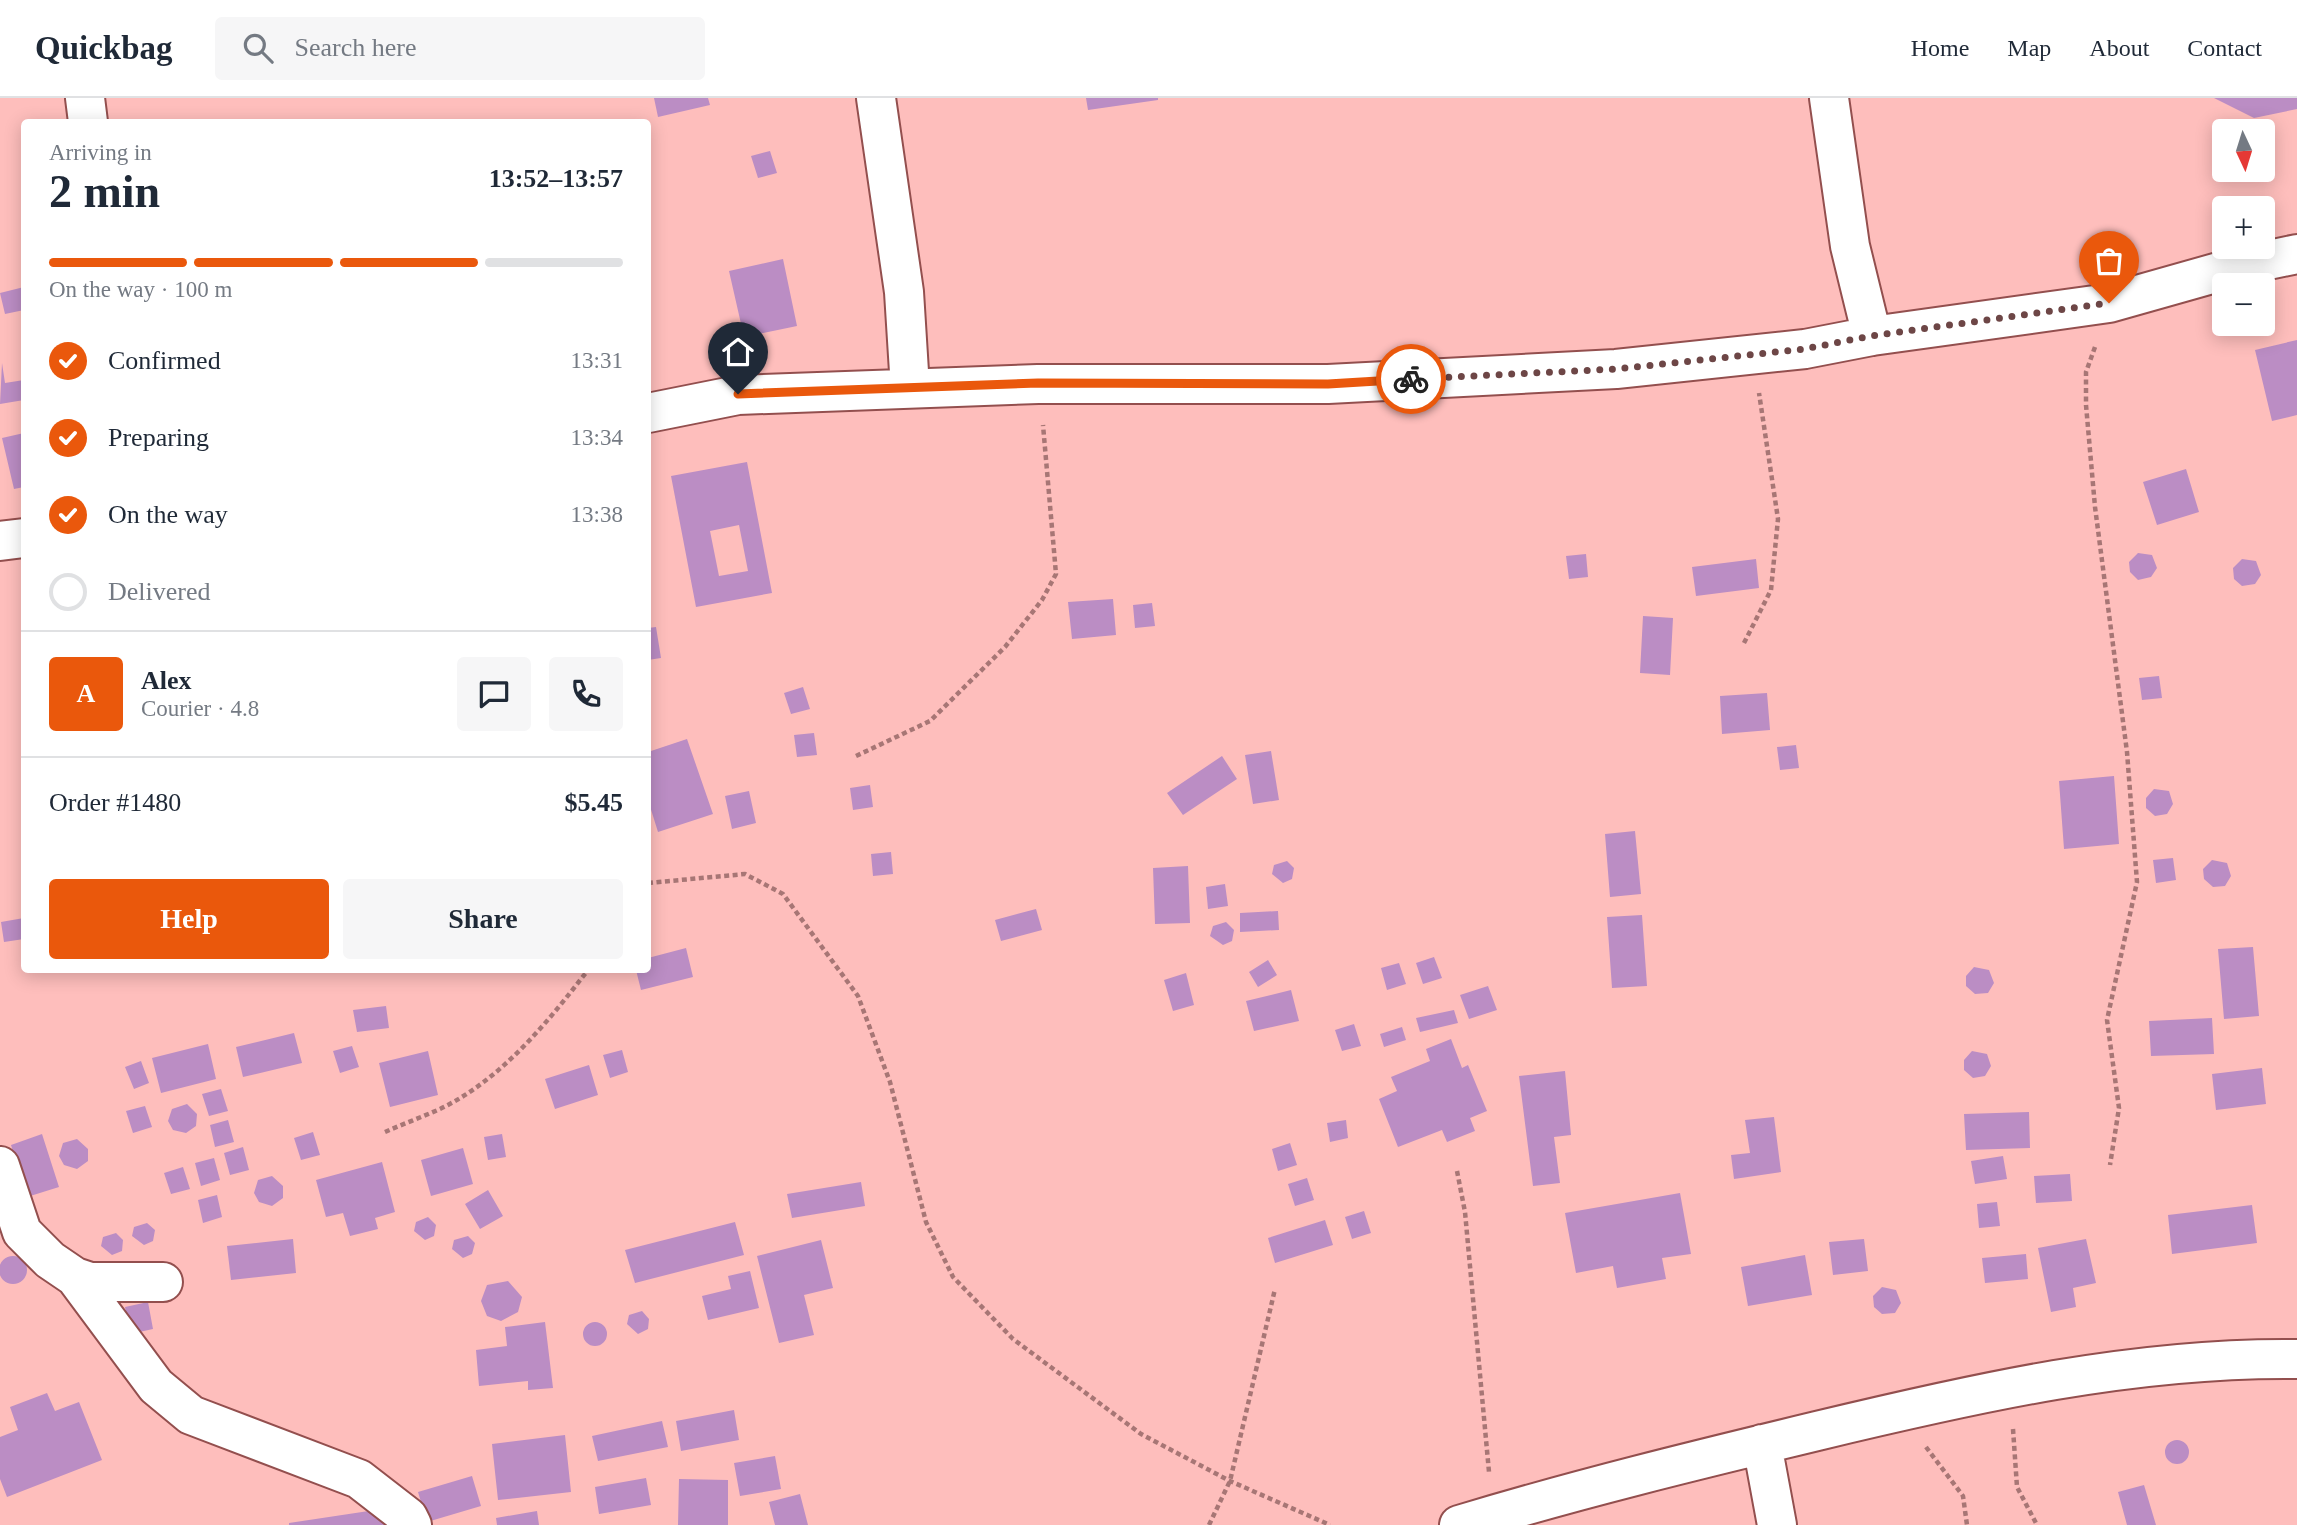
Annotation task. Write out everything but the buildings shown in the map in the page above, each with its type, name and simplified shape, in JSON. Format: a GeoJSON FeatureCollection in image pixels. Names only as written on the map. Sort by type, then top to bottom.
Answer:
{"type":"FeatureCollection","features":[{"type":"Feature","properties":{"kind":"street"},"geometry":{"type":"LineString","coordinates":[[85,98],[88,119]]}},
{"type":"Feature","properties":{"kind":"street"},"geometry":{"type":"LineString","coordinates":[[876,98],[904,292],[910,388]]}},
{"type":"Feature","properties":{"kind":"street"},"geometry":{"type":"LineString","coordinates":[[1829,98],[1850,246],[1871,336]]}},
{"type":"Feature","properties":{"kind":"street"},"geometry":{"type":"LineString","coordinates":[[651,412],[738,394],[1038,383],[1328,384],[1616,369],[1804,349],[1871,336],[2109,303],[2240,266],[2297,254]]}},
{"type":"Feature","properties":{"kind":"street"},"geometry":{"type":"LineString","coordinates":[[0,541],[21,538]]}},
{"type":"Feature","properties":{"kind":"street"},"geometry":{"type":"LineString","coordinates":[[0,1166],[11,1235],[75,1277],[90,1282],[163,1282]]}},
{"type":"Feature","properties":{"kind":"street"},"geometry":{"type":"LineString","coordinates":[[75,1277],[156,1386],[191,1415],[359,1479],[408,1517],[412,1525]]}},
{"type":"Feature","properties":{"kind":"street"},"geometry":{"type":"LineString","coordinates":[[1476,1520],[1622,1477],[2009,1387],[2171,1362],[2297,1359]]}},
{"type":"Feature","properties":{"kind":"street"},"geometry":{"type":"LineString","coordinates":[[1762,1444],[1777,1525]]}},
{"type":"Feature","properties":{"kind":"path"},"geometry":{"type":"LineString","coordinates":[[2109,303],[2087,372],[2086,405],[2095,506],[2126,739],[2137,882],[2108,1020],[2119,1108],[2110,1164]]}},
{"type":"Feature","properties":{"kind":"path"},"geometry":{"type":"LineString","coordinates":[[1744,643],[1771,590],[1778,519],[1753,354]]}},
{"type":"Feature","properties":{"kind":"path"},"geometry":{"type":"LineString","coordinates":[[856,756],[930,721],[1005,648],[1042,600],[1056,574],[1038,383]]}},
{"type":"Feature","properties":{"kind":"path"},"geometry":{"type":"LineString","coordinates":[[651,883],[745,874],[783,894],[858,996],[890,1082],[926,1223],[953,1278],[1013,1339],[1141,1434],[1230,1481],[1330,1525]]}},
{"type":"Feature","properties":{"kind":"path"},"geometry":{"type":"LineString","coordinates":[[385,1132],[442,1108],[493,1072],[537,1032],[586,973]]}},
{"type":"Feature","properties":{"kind":"path"},"geometry":{"type":"LineString","coordinates":[[1457,1171],[1465,1213],[1476,1520]]}},
{"type":"Feature","properties":{"kind":"path"},"geometry":{"type":"LineString","coordinates":[[1209,1525],[1230,1481],[1275,1289]]}},
{"type":"Feature","properties":{"kind":"path"},"geometry":{"type":"LineString","coordinates":[[2009,1387],[2017,1488],[2037,1525]]}},
{"type":"Feature","properties":{"kind":"path"},"geometry":{"type":"LineString","coordinates":[[1899,1411],[1963,1496],[1968,1525]]}},
{"type":"Feature","properties":{"kind":"way so far"},"geometry":{"type":"LineString","coordinates":[[1411,379],[1616,369],[1804,349],[1871,336],[2109,303]]}},
{"type":"Feature","properties":{"kind":"route"},"geometry":{"type":"LineString","coordinates":[[738,394],[1038,383],[1328,384],[1411,379]]}}]}
